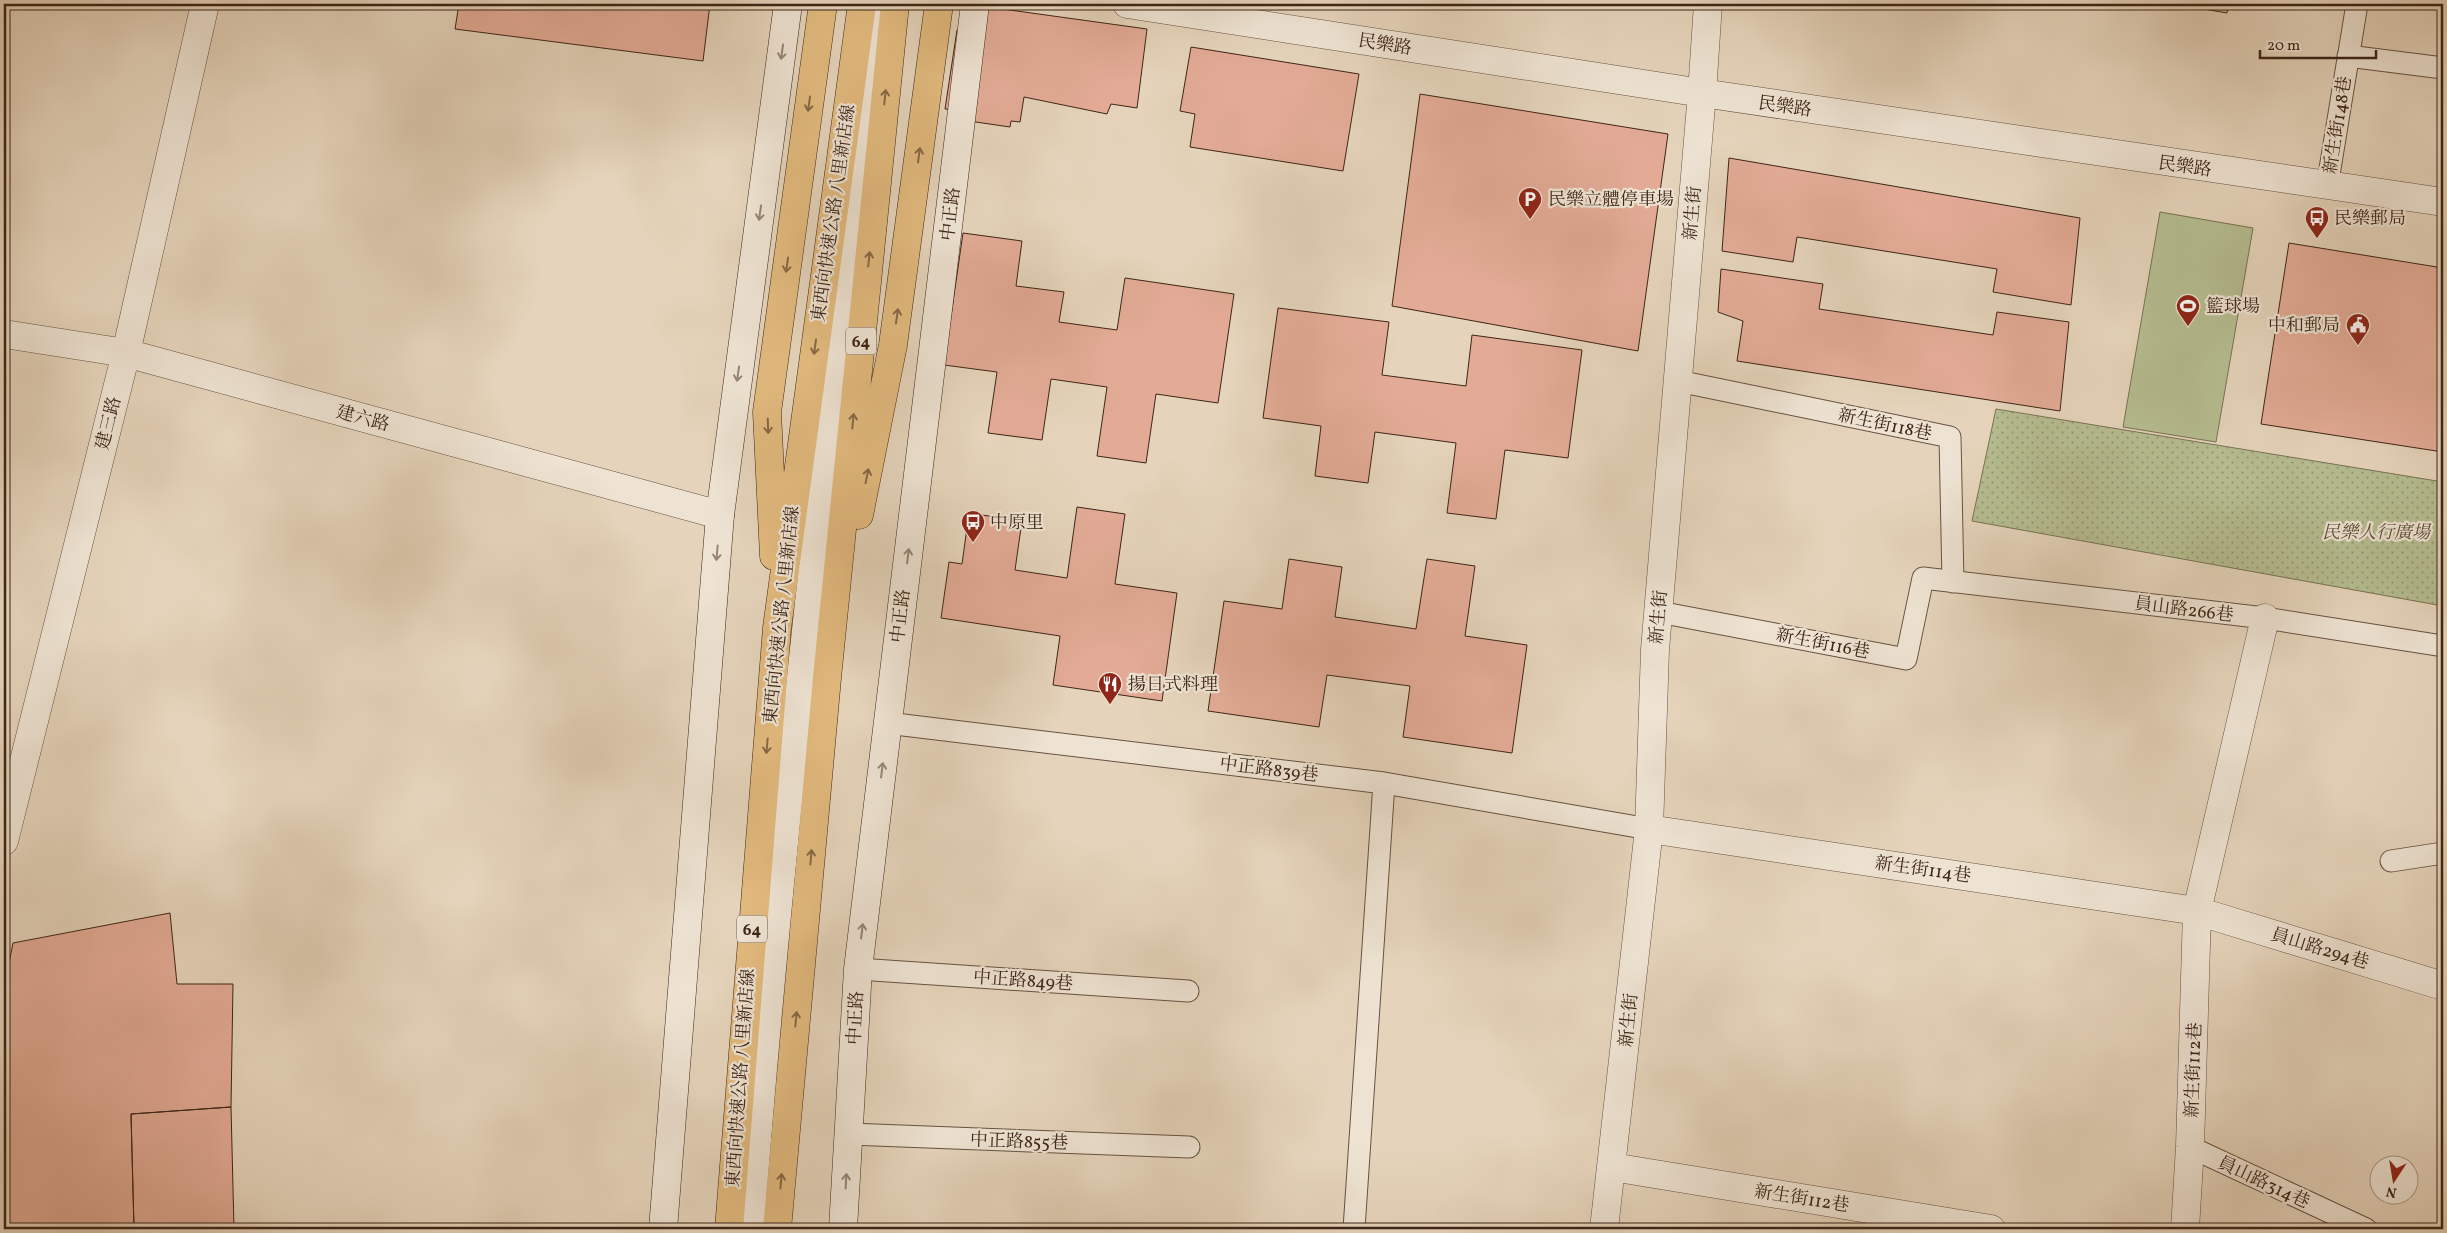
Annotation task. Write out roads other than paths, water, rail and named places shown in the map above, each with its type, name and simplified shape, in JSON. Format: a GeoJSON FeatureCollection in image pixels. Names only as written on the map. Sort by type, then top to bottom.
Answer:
{"type":"FeatureCollection","features":[{"type":"Feature","properties":{"kind":"highway"},"geometry":{"type":"LineString","coordinates":[[777,628],[767,412],[823,4]]}},
{"type":"Feature","properties":{"kind":"highway","name":"東西向快速公路 八里新店線"},"geometry":{"type":"LineString","coordinates":[[729,1229],[777,628],[862,4]]}},
{"type":"Feature","properties":{"kind":"highway","name":"東西向快速公路 八里新店線"},"geometry":{"type":"LineString","coordinates":[[777,1229],[827,678],[895,4]]}},
{"type":"Feature","properties":{"kind":"highway"},"geometry":{"type":"LineString","coordinates":[[827,678],[893,345],[939,4]]}},
{"type":"Feature","properties":{"kind":"street","name":"建三路"},"geometry":{"type":"LineString","coordinates":[[4,841],[126,353],[205,4]]}},
{"type":"Feature","properties":{"kind":"street"},"geometry":{"type":"LineString","coordinates":[[663,1229],[720,515],[788,4]]}},
{"type":"Feature","properties":{"kind":"street"},"geometry":{"type":"LineString","coordinates":[[750,1229],[766,1021],[809,599],[877,4]]}},
{"type":"Feature","properties":{"kind":"street","name":"中正路"},"geometry":{"type":"LineString","coordinates":[[843,1229],[858,969],[975,4]]}},
{"type":"Feature","properties":{"kind":"street","name":"新生街"},"geometry":{"type":"LineString","coordinates":[[1604,1229],[1649,829],[1659,612],[1708,4]]}},
{"type":"Feature","properties":{"kind":"street","name":"民樂路"},"geometry":{"type":"LineString","coordinates":[[1138,5],[1702,93],[2327,187],[2443,202]]}},
{"type":"Feature","properties":{"kind":"street","name":"建六路"},"geometry":{"type":"LineString","coordinates":[[4,334],[126,353],[720,515]]}},
{"type":"Feature","properties":{"kind":"street","name":"新生街112巷"},"geometry":{"type":"LineString","coordinates":[[2185,1229],[2190,1147],[2197,911],[2265,618]]}},
{"type":"Feature","properties":{"kind":"street","name":"新生街114巷"},"geometry":{"type":"LineString","coordinates":[[1649,829],[2197,911]]}},
{"type":"Feature","properties":{"kind":"street","name":"員山路294巷"},"geometry":{"type":"LineString","coordinates":[[2197,911],[2443,986]]}},
{"type":"Feature","properties":{"kind":"street","name":"新生街112巷"},"geometry":{"type":"LineString","coordinates":[[1612,1167],[1991,1229]]}},
{"type":"Feature","properties":{"kind":"lane","name":"新生街148巷"},"geometry":{"type":"LineString","coordinates":[[2327,187],[2357,4]]}},
{"type":"Feature","properties":{"kind":"lane"},"geometry":{"type":"LineString","coordinates":[[2348,56],[2443,68]]}},
{"type":"Feature","properties":{"kind":"lane","name":"新生街118巷"},"geometry":{"type":"LineString","coordinates":[[1678,381],[1950,437],[1953,582]]}},
{"type":"Feature","properties":{"kind":"lane","name":"員山路266巷"},"geometry":{"type":"LineString","coordinates":[[1923,578],[2265,618],[2443,646]]}},
{"type":"Feature","properties":{"kind":"lane","name":"新生街116巷"},"geometry":{"type":"LineString","coordinates":[[1659,612],[1906,659],[1923,578]]}},
{"type":"Feature","properties":{"kind":"lane","name":"中正路839巷"},"geometry":{"type":"LineString","coordinates":[[887,723],[1384,783],[1649,829]]}},
{"type":"Feature","properties":{"kind":"lane"},"geometry":{"type":"LineString","coordinates":[[1354,1229],[1384,783]]}},
{"type":"Feature","properties":{"kind":"lane"},"geometry":{"type":"LineString","coordinates":[[2391,861],[2443,853]]}},
{"type":"Feature","properties":{"kind":"lane","name":"中正路849巷"},"geometry":{"type":"LineString","coordinates":[[858,969],[1188,991]]}},
{"type":"Feature","properties":{"kind":"lane","name":"中正路855巷"},"geometry":{"type":"LineString","coordinates":[[849,1134],[1189,1147]]}},
{"type":"Feature","properties":{"kind":"lane","name":"員山路314巷"},"geometry":{"type":"LineString","coordinates":[[2190,1147],[2366,1229]]}},
{"type":"Feature","properties":{"kind":"place","name":"民樂立體停車場"},"geometry":{"type":"Point","coordinates":[1530,220]}},
{"type":"Feature","properties":{"kind":"place","name":"民樂郵局"},"geometry":{"type":"Point","coordinates":[2317,239]}},
{"type":"Feature","properties":{"kind":"place","name":"籃球場"},"geometry":{"type":"Point","coordinates":[2188,327]}},
{"type":"Feature","properties":{"kind":"place","name":"中和郵局"},"geometry":{"type":"Point","coordinates":[2358,346]}},
{"type":"Feature","properties":{"kind":"place","name":"中原里"},"geometry":{"type":"Point","coordinates":[973,543]}},
{"type":"Feature","properties":{"kind":"place","name":"揚日式料理"},"geometry":{"type":"Point","coordinates":[1110,705]}},
{"type":"Feature","properties":{"kind":"park label","name":"民樂人行廣場"},"geometry":{"type":"Point","coordinates":[2376,532]}}]}
